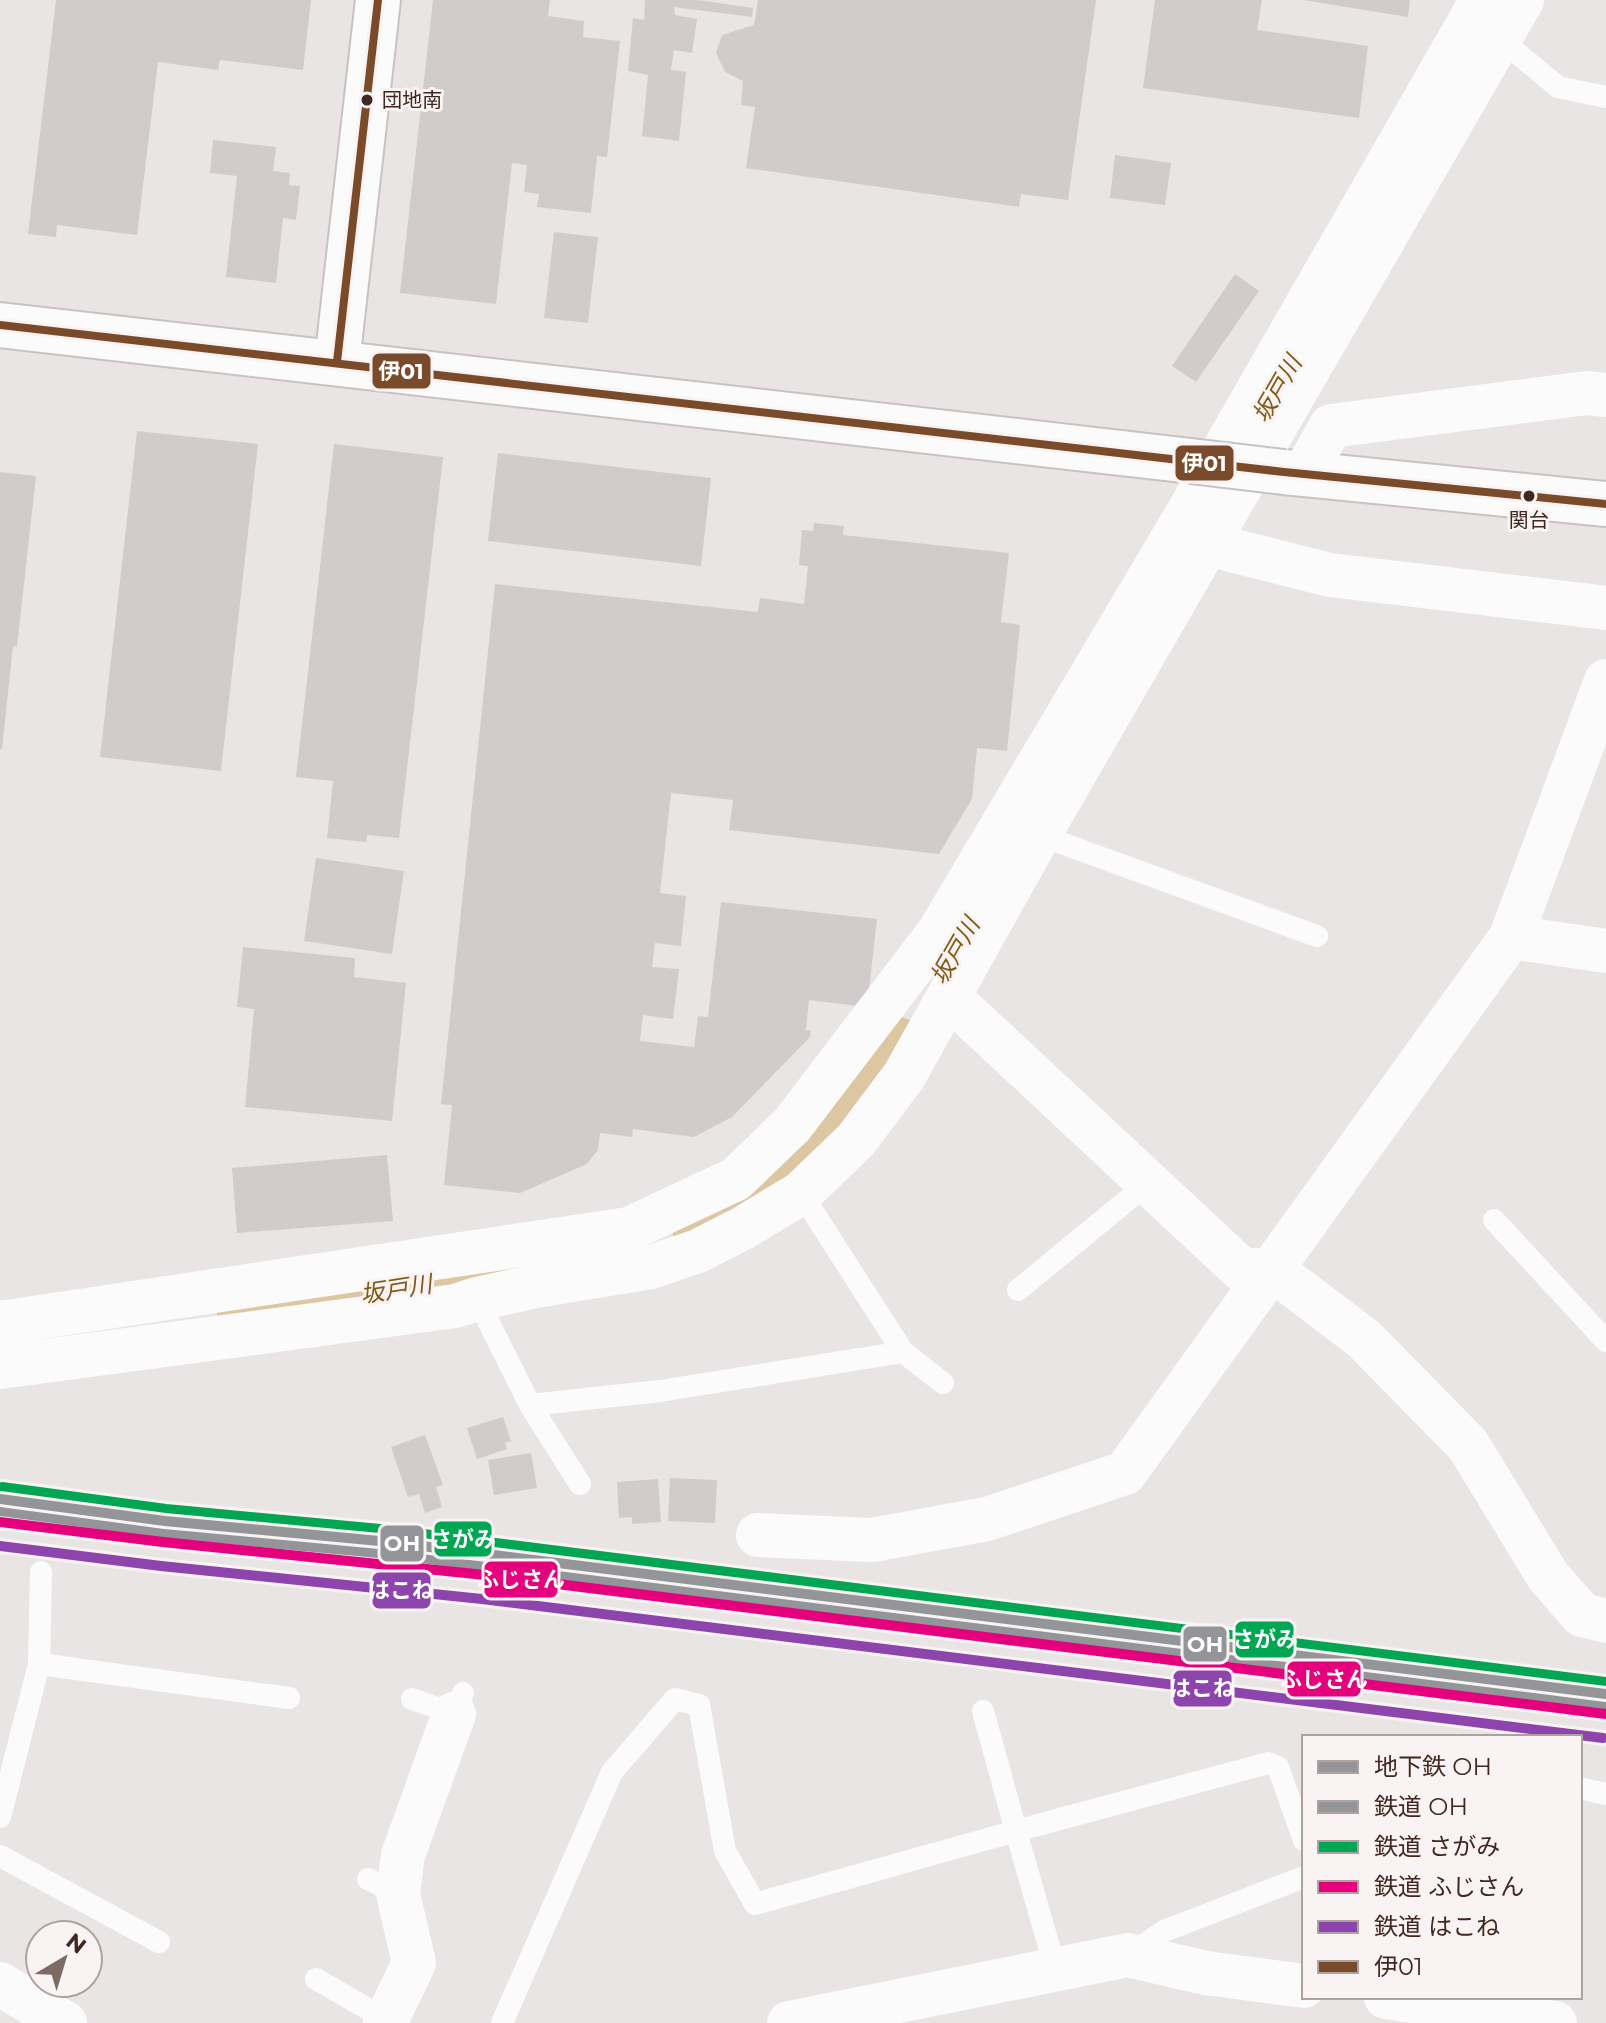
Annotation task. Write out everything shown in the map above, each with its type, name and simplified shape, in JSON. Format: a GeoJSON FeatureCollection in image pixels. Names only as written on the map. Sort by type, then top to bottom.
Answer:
{"type":"FeatureCollection","features":[{"type":"Feature","properties":{"kind":"street"},"geometry":{"type":"LineString","coordinates":[[337,362],[378,0]]}},
{"type":"Feature","properties":{"kind":"street"},"geometry":{"type":"LineString","coordinates":[[1491,19],[1207,544],[904,1076],[856,1140],[801,1193],[698,1251],[651,1267],[536,1286],[455,1306],[14,1365],[10,1321],[629,1229],[736,1179],[792,1125],[939,932],[1186,516],[1491,19],[1522,0]]}},
{"type":"Feature","properties":{"kind":"street"},"geometry":{"type":"LineString","coordinates":[[0,325],[1294,473],[1606,504]]}},
{"type":"Feature","properties":{"kind":"street"},"geometry":{"type":"LineString","coordinates":[[1294,473],[1331,426],[1587,393],[1606,395]]}},
{"type":"Feature","properties":{"kind":"street"},"geometry":{"type":"LineString","coordinates":[[1207,544],[1330,575],[1606,608]]}},
{"type":"Feature","properties":{"kind":"street"},"geometry":{"type":"LineString","coordinates":[[758,1535],[872,1540],[987,1519],[1125,1473],[1511,937],[1606,681]]}},
{"type":"Feature","properties":{"kind":"street"},"geometry":{"type":"LineString","coordinates":[[1511,937],[1606,951]]}},
{"type":"Feature","properties":{"kind":"street"},"geometry":{"type":"LineString","coordinates":[[949,997],[1242,1270],[1273,1270],[1364,1339],[1468,1445],[1548,1576],[1582,1615],[1606,1621]]}},
{"type":"Feature","properties":{"kind":"street"},"geometry":{"type":"LineString","coordinates":[[386,2022],[414,1963],[383,1887],[403,1855],[458,1704]]}},
{"type":"Feature","properties":{"kind":"street"},"geometry":{"type":"LineString","coordinates":[[789,2023],[1128,1955],[1206,1973],[1302,1986]]}},
{"type":"Feature","properties":{"kind":"street"},"geometry":{"type":"LineString","coordinates":[[0,1984],[65,2023]]}},
{"type":"Feature","properties":{"kind":"street"},"geometry":{"type":"LineString","coordinates":[[1399,1999],[1555,2023]]}},
{"type":"Feature","properties":{"kind":"lane"},"geometry":{"type":"LineString","coordinates":[[1491,19],[1558,87],[1606,97]]}},
{"type":"Feature","properties":{"kind":"lane"},"geometry":{"type":"LineString","coordinates":[[1039,835],[1317,936]]}},
{"type":"Feature","properties":{"kind":"lane"},"geometry":{"type":"LineString","coordinates":[[1018,1290],[1147,1184]]}},
{"type":"Feature","properties":{"kind":"lane"},"geometry":{"type":"LineString","coordinates":[[801,1193],[903,1352],[943,1383]]}},
{"type":"Feature","properties":{"kind":"lane"},"geometry":{"type":"LineString","coordinates":[[1494,1220],[1606,1341]]}},
{"type":"Feature","properties":{"kind":"lane"},"geometry":{"type":"LineString","coordinates":[[477,1299],[530,1405],[580,1484]]}},
{"type":"Feature","properties":{"kind":"lane"},"geometry":{"type":"LineString","coordinates":[[530,1405],[660,1391],[903,1352]]}},
{"type":"Feature","properties":{"kind":"lane"},"geometry":{"type":"LineString","coordinates":[[0,1817],[39,1664],[41,1572]]}},
{"type":"Feature","properties":{"kind":"lane"},"geometry":{"type":"LineString","coordinates":[[39,1664],[289,1698]]}},
{"type":"Feature","properties":{"kind":"lane"},"geometry":{"type":"LineString","coordinates":[[412,1699],[458,1704]]}},
{"type":"Feature","properties":{"kind":"lane"},"geometry":{"type":"LineString","coordinates":[[502,2023],[612,1772],[675,1699],[699,1705],[725,1851],[755,1904],[1268,1763],[1278,1767],[1302,1834]]}},
{"type":"Feature","properties":{"kind":"lane"},"geometry":{"type":"LineString","coordinates":[[983,1711],[1056,1971]]}},
{"type":"Feature","properties":{"kind":"lane"},"geometry":{"type":"LineString","coordinates":[[1582,1788],[1606,1794]]}},
{"type":"Feature","properties":{"kind":"lane"},"geometry":{"type":"LineString","coordinates":[[0,1856],[159,1942]]}},
{"type":"Feature","properties":{"kind":"lane"},"geometry":{"type":"LineString","coordinates":[[1128,1955],[1164,1931],[1302,1878]]}},
{"type":"Feature","properties":{"kind":"lane"},"geometry":{"type":"LineString","coordinates":[[316,1979],[386,2022]]}},
{"type":"Feature","properties":{"kind":"building"},"geometry":{"type":"Polygon","coordinates":[[[56,0],[311,0],[303,70],[220,60],[218,70],[158,62],[137,235],[57,225],[56,237],[28,234],[56,0]]]}},
{"type":"Feature","properties":{"kind":"building"},"geometry":{"type":"Polygon","coordinates":[[[433,0],[550,0],[548,16],[584,21],[583,37],[620,41],[607,157],[597,156],[591,213],[537,207],[539,194],[524,192],[527,165],[512,163],[496,304],[400,293],[433,0]]]}},
{"type":"Feature","properties":{"kind":"building"},"geometry":{"type":"Polygon","coordinates":[[[645,0],[698,0],[753,8],[752,17],[674,7],[675,15],[697,19],[692,53],[674,50],[671,70],[686,72],[679,141],[642,136],[648,75],[628,71],[633,18],[644,20],[645,0]]]}},
{"type":"Feature","properties":{"kind":"building"},"geometry":{"type":"Polygon","coordinates":[[[758,0],[1096,0],[1068,200],[1021,194],[1019,207],[746,168],[755,107],[741,105],[743,81],[725,72],[716,53],[722,35],[754,25],[758,0]]]}},
{"type":"Feature","properties":{"kind":"building"},"geometry":{"type":"Polygon","coordinates":[[[1155,0],[1262,0],[1257,30],[1368,46],[1359,118],[1143,88],[1155,0]]]}},
{"type":"Feature","properties":{"kind":"building"},"geometry":{"type":"Polygon","coordinates":[[[1303,0],[1410,0],[1408,17],[1303,0]]]}},
{"type":"Feature","properties":{"kind":"building"},"geometry":{"type":"Polygon","coordinates":[[[213,140],[276,147],[273,171],[290,173],[289,185],[300,186],[296,220],[283,218],[276,283],[226,277],[237,176],[210,173],[213,140]]]}},
{"type":"Feature","properties":{"kind":"building"},"geometry":{"type":"Polygon","coordinates":[[[1115,155],[1171,163],[1165,205],[1110,198],[1115,155]]]}},
{"type":"Feature","properties":{"kind":"building"},"geometry":{"type":"Polygon","coordinates":[[[554,232],[598,237],[588,323],[544,318],[554,232]]]}},
{"type":"Feature","properties":{"kind":"building"},"geometry":{"type":"Polygon","coordinates":[[[1235,274],[1259,291],[1196,382],[1172,366],[1235,274]]]}},
{"type":"Feature","properties":{"kind":"building"},"geometry":{"type":"Polygon","coordinates":[[[137,431],[258,444],[221,771],[100,757],[137,431]]]}},
{"type":"Feature","properties":{"kind":"building"},"geometry":{"type":"Polygon","coordinates":[[[334,444],[443,457],[399,838],[367,835],[366,842],[327,838],[333,781],[296,777],[334,444]]]}},
{"type":"Feature","properties":{"kind":"building"},"geometry":{"type":"Polygon","coordinates":[[[498,453],[711,478],[701,566],[488,541],[498,453]]]}},
{"type":"Feature","properties":{"kind":"building"},"geometry":{"type":"Polygon","coordinates":[[[0,472],[36,476],[2,749],[0,749],[0,472]]]}},
{"type":"Feature","properties":{"kind":"building"},"geometry":{"type":"Polygon","coordinates":[[[814,523],[844,526],[843,535],[1009,553],[1001,622],[1020,625],[1007,751],[977,748],[972,799],[939,854],[729,830],[733,800],[671,793],[660,893],[686,896],[681,946],[655,943],[652,967],[679,969],[673,1019],[643,1015],[640,1041],[694,1047],[698,1016],[708,1017],[721,902],[877,919],[867,1007],[809,1000],[806,1030],[811,1031],[810,1037],[732,1117],[694,1137],[633,1129],[632,1137],[600,1133],[598,1150],[587,1164],[520,1193],[444,1185],[452,1105],[441,1104],[495,584],[758,612],[760,598],[804,604],[808,566],[799,565],[802,530],[813,531],[814,523]]]}},
{"type":"Feature","properties":{"kind":"building"},"geometry":{"type":"Polygon","coordinates":[[[316,858],[404,871],[392,954],[304,941],[316,858]]]}},
{"type":"Feature","properties":{"kind":"building"},"geometry":{"type":"Polygon","coordinates":[[[243,947],[355,958],[354,977],[406,983],[392,1121],[245,1107],[254,1009],[237,1007],[243,947]]]}},
{"type":"Feature","properties":{"kind":"building"},"geometry":{"type":"Polygon","coordinates":[[[387,1155],[393,1221],[237,1233],[232,1168],[387,1155]]]}},
{"type":"Feature","properties":{"kind":"building"},"geometry":{"type":"Polygon","coordinates":[[[503,1417],[511,1441],[505,1443],[507,1449],[477,1459],[467,1428],[503,1417]]]}},
{"type":"Feature","properties":{"kind":"building"},"geometry":{"type":"Polygon","coordinates":[[[425,1435],[443,1485],[436,1487],[442,1507],[425,1513],[419,1494],[408,1497],[391,1447],[425,1435]]]}},
{"type":"Feature","properties":{"kind":"building"},"geometry":{"type":"Polygon","coordinates":[[[531,1453],[537,1488],[494,1495],[488,1460],[531,1453]]]}},
{"type":"Feature","properties":{"kind":"building"},"geometry":{"type":"Polygon","coordinates":[[[670,1478],[717,1480],[715,1523],[668,1521],[670,1478]]]}},
{"type":"Feature","properties":{"kind":"building"},"geometry":{"type":"Polygon","coordinates":[[[658,1479],[661,1522],[632,1524],[632,1517],[619,1518],[617,1482],[658,1479]]]}},
{"type":"Feature","properties":{"kind":"waterway","name":"坂戸川"},"geometry":{"type":"LineString","coordinates":[[705,1228],[762,1192],[812,1152],[855,1105],[896,1050]]}},
{"type":"Feature","properties":{"kind":"waterway","name":"坂戸川"},"geometry":{"type":"LineString","coordinates":[[250,1313],[555,1266]]}},
{"type":"Feature","properties":{"kind":"metro line","name":"OH"},"geometry":{"type":"LineString","coordinates":[[0,1499],[165,1521],[390,1542],[1606,1694]]}},
{"type":"Feature","properties":{"kind":"rail line","name":"さがみ"},"geometry":{"type":"LineString","coordinates":[[2,1487],[166,1509],[391,1530],[1606,1682]]}},
{"type":"Feature","properties":{"kind":"rail line","name":"OH"},"geometry":{"type":"LineString","coordinates":[[0,1511],[164,1533],[389,1554],[1605,1706]]}},
{"type":"Feature","properties":{"kind":"rail line","name":"ふじさん"},"geometry":{"type":"LineString","coordinates":[[0,1522],[485,1575],[1606,1714]]}},
{"type":"Feature","properties":{"kind":"rail line","name":"はこね"},"geometry":{"type":"LineString","coordinates":[[0,1546],[482,1599],[1579,1735]]}},
{"type":"Feature","properties":{"kind":"rail line","name":"はこね"},"geometry":{"type":"LineString","coordinates":[[1582,1735],[1603,1738]]}},
{"type":"Feature","properties":{"kind":"transit line","name":"伊01"},"geometry":{"type":"LineString","coordinates":[[337,362],[378,0]]}},
{"type":"Feature","properties":{"kind":"transit line","name":"伊01"},"geometry":{"type":"LineString","coordinates":[[0,325],[1284,472],[1606,504]]}},
{"type":"Feature","properties":{"kind":"place","name":"団地南"},"geometry":{"type":"Point","coordinates":[367,100]}},
{"type":"Feature","properties":{"kind":"place","name":"関台"},"geometry":{"type":"Point","coordinates":[1529,496]}}]}
